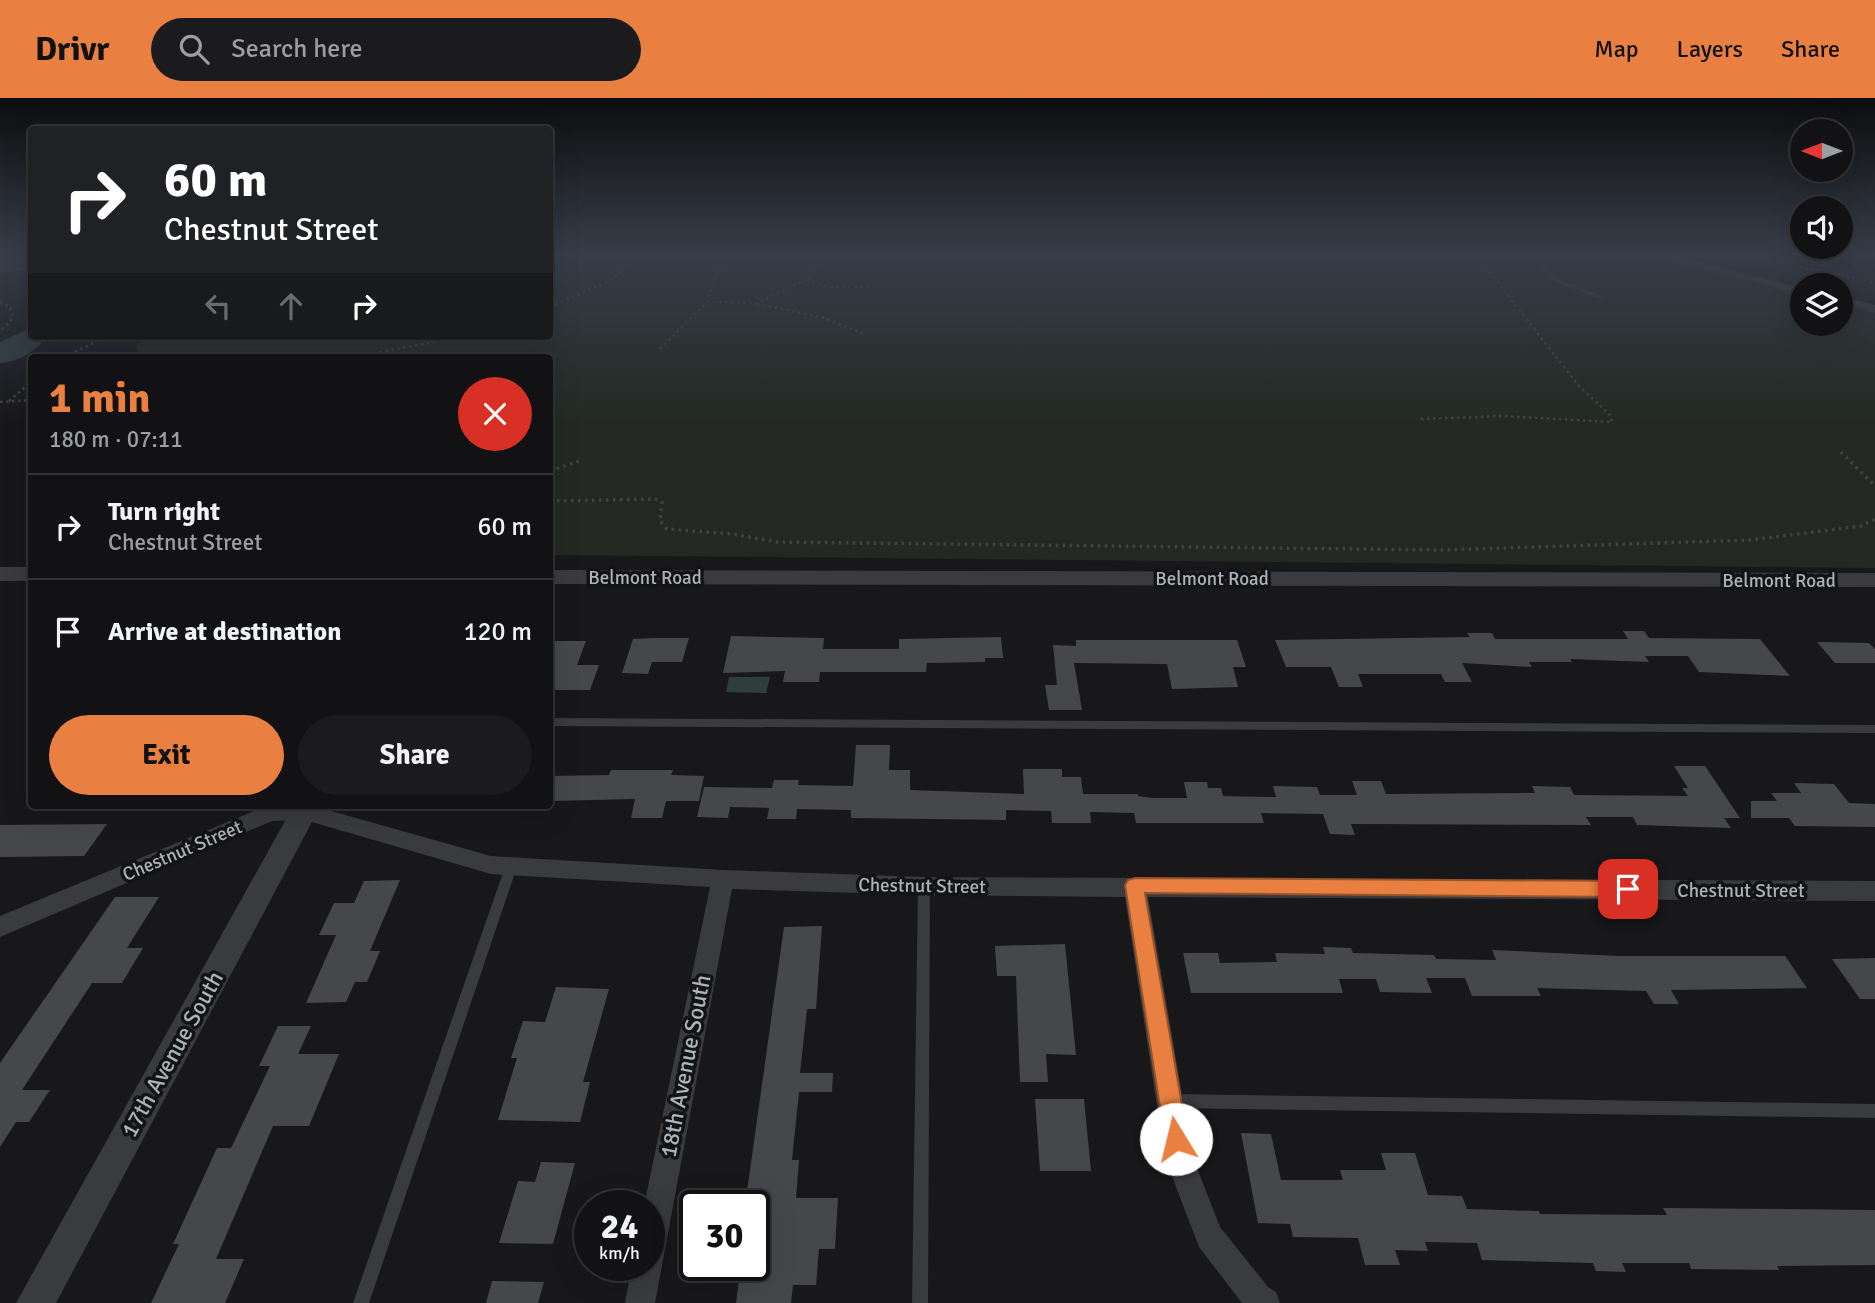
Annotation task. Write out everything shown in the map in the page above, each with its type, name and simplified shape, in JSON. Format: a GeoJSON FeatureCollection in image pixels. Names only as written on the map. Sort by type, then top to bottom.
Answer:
{"type":"FeatureCollection","features":[{"type":"Feature","properties":{"kind":"street"},"geometry":{"type":"LineString","coordinates":[[0,574],[28,574]]}},
{"type":"Feature","properties":{"kind":"street","name":"Belmont Road"},"geometry":{"type":"LineString","coordinates":[[553,577],[1875,580]]}},
{"type":"Feature","properties":{"kind":"street","name":"Chestnut Street"},"geometry":{"type":"LineString","coordinates":[[0,927],[270,813],[299,809]]}},
{"type":"Feature","properties":{"kind":"street","name":"17th Avenue South"},"geometry":{"type":"LineString","coordinates":[[35,1303],[305,809]]}},
{"type":"Feature","properties":{"kind":"street","name":"Chestnut Street"},"geometry":{"type":"LineString","coordinates":[[309,809],[491,866],[724,879],[924,886],[1135,885],[1875,891]]}},
{"type":"Feature","properties":{"kind":"street","name":"18th Avenue South"},"geometry":{"type":"LineString","coordinates":[[661,1190],[716,905],[724,879]]}},
{"type":"Feature","properties":{"kind":"street"},"geometry":{"type":"LineString","coordinates":[[1135,885],[1180,1158],[1209,1237],[1257,1298],[1265,1303]]}},
{"type":"Feature","properties":{"kind":"street"},"geometry":{"type":"LineString","coordinates":[[640,1303],[644,1281]]}},
{"type":"Feature","properties":{"kind":"lane"},"geometry":{"type":"LineString","coordinates":[[553,722],[1875,729]]}},
{"type":"Feature","properties":{"kind":"lane"},"geometry":{"type":"LineString","coordinates":[[361,1303],[511,867]]}},
{"type":"Feature","properties":{"kind":"lane"},"geometry":{"type":"LineString","coordinates":[[920,1303],[924,886]]}},
{"type":"Feature","properties":{"kind":"lane"},"geometry":{"type":"LineString","coordinates":[[1170,1101],[1875,1111]]}},
{"type":"Feature","properties":{"kind":"path"},"geometry":{"type":"LineString","coordinates":[[0,331],[13,318],[11,311]]}},
{"type":"Feature","properties":{"kind":"path"},"geometry":{"type":"LineString","coordinates":[[660,349],[698,311]]}},
{"type":"Feature","properties":{"kind":"path"},"geometry":{"type":"LineString","coordinates":[[794,311],[822,317],[864,334]]}},
{"type":"Feature","properties":{"kind":"path"},"geometry":{"type":"LineString","coordinates":[[1421,419],[1503,416],[1612,422],[1611,416],[1579,386],[1520,311]]}},
{"type":"Feature","properties":{"kind":"path"},"geometry":{"type":"LineString","coordinates":[[70,354],[100,340]]}},
{"type":"Feature","properties":{"kind":"path"},"geometry":{"type":"LineString","coordinates":[[371,354],[443,340]]}},
{"type":"Feature","properties":{"kind":"path"},"geometry":{"type":"LineString","coordinates":[[8,401],[28,384]]}},
{"type":"Feature","properties":{"kind":"path"},"geometry":{"type":"LineString","coordinates":[[0,402],[28,400]]}},
{"type":"Feature","properties":{"kind":"path"},"geometry":{"type":"LineString","coordinates":[[1841,452],[1875,486]]}},
{"type":"Feature","properties":{"kind":"path"},"geometry":{"type":"LineString","coordinates":[[553,470],[579,461]]}},
{"type":"Feature","properties":{"kind":"path"},"geometry":{"type":"LineString","coordinates":[[553,501],[655,499],[662,502],[660,520],[667,529],[733,534],[777,542],[1259,550],[1652,545],[1818,533],[1861,526],[1875,519]]}},
{"type":"Feature","properties":{"kind":"shaded area"},"geometry":{"type":"Polygon","coordinates":[[[553,311],[1790,311],[1790,336],[1853,336],[1853,311],[1868,311],[1875,313],[1875,568],[553,555],[553,354],[138,354],[136,345],[143,340],[553,340],[553,311]]]}},
{"type":"Feature","properties":{"kind":"shaded area"},"geometry":{"type":"Polygon","coordinates":[[[28,329],[28,340],[44,340],[27,354],[0,363],[0,342],[28,329]]]}},
{"type":"Feature","properties":{"kind":"shaded area"},"geometry":{"type":"Polygon","coordinates":[[[729,677],[770,677],[766,693],[726,692],[729,677]]]}},
{"type":"Feature","properties":{"kind":"building"},"geometry":{"type":"Polygon","coordinates":[[[1623,631],[1644,631],[1649,638],[1760,639],[1790,676],[1699,672],[1688,656],[1645,656],[1649,662],[1570,659],[1572,662],[1529,662],[1532,667],[1462,663],[1472,682],[1445,682],[1441,674],[1358,674],[1363,687],[1339,687],[1331,667],[1286,667],[1275,640],[1470,637],[1467,633],[1492,633],[1495,639],[1628,639],[1623,631]]]}},
{"type":"Feature","properties":{"kind":"building"},"geometry":{"type":"Polygon","coordinates":[[[731,636],[824,638],[823,649],[899,649],[899,639],[1001,637],[1003,658],[985,658],[985,662],[927,663],[926,672],[820,672],[819,682],[783,682],[785,671],[723,673],[731,636]]]}},
{"type":"Feature","properties":{"kind":"building"},"geometry":{"type":"Polygon","coordinates":[[[689,638],[682,662],[652,662],[648,674],[622,673],[633,639],[689,638]]]}},
{"type":"Feature","properties":{"kind":"building"},"geometry":{"type":"Polygon","coordinates":[[[1076,640],[1237,640],[1246,667],[1233,667],[1238,687],[1172,689],[1167,664],[1074,663],[1082,710],[1049,710],[1045,685],[1057,685],[1053,645],[1076,646],[1076,640]]]}},
{"type":"Feature","properties":{"kind":"building"},"geometry":{"type":"Polygon","coordinates":[[[553,641],[586,641],[577,665],[599,665],[590,690],[553,690],[553,641]]]}},
{"type":"Feature","properties":{"kind":"building"},"geometry":{"type":"Polygon","coordinates":[[[1817,642],[1869,643],[1875,649],[1875,663],[1835,663],[1817,642]]]}},
{"type":"Feature","properties":{"kind":"building"},"geometry":{"type":"Polygon","coordinates":[[[856,745],[890,745],[889,770],[910,770],[910,790],[1024,794],[1023,769],[1062,769],[1062,777],[1081,777],[1083,794],[1138,794],[1152,798],[1187,798],[1184,782],[1207,782],[1208,788],[1221,788],[1223,796],[1276,797],[1273,786],[1317,787],[1320,795],[1357,795],[1352,781],[1381,781],[1386,794],[1535,793],[1532,786],[1570,787],[1574,795],[1688,796],[1682,788],[1688,788],[1674,766],[1705,766],[1740,818],[1724,818],[1731,828],[1637,825],[1633,817],[1586,817],[1591,825],[1351,824],[1355,835],[1330,834],[1323,814],[1261,813],[1264,823],[1136,823],[1134,813],[1090,812],[1091,823],[1052,823],[1051,811],[1006,810],[1006,820],[851,818],[851,810],[797,809],[796,819],[767,819],[769,808],[730,807],[728,818],[697,817],[704,787],[772,788],[774,780],[799,780],[798,785],[853,786],[856,745]]]}},
{"type":"Feature","properties":{"kind":"building"},"geometry":{"type":"Polygon","coordinates":[[[611,770],[673,770],[671,775],[704,776],[699,801],[666,801],[662,818],[631,818],[635,799],[553,801],[553,776],[609,775],[611,770]]]}},
{"type":"Feature","properties":{"kind":"building"},"geometry":{"type":"Polygon","coordinates":[[[1794,783],[1834,784],[1849,803],[1875,804],[1875,827],[1795,826],[1789,818],[1751,818],[1751,801],[1777,801],[1771,793],[1801,793],[1794,783]]]}},
{"type":"Feature","properties":{"kind":"building"},"geometry":{"type":"Polygon","coordinates":[[[107,824],[84,856],[0,857],[0,825],[107,824]]]}},
{"type":"Feature","properties":{"kind":"building"},"geometry":{"type":"Polygon","coordinates":[[[400,880],[370,951],[380,951],[367,982],[355,982],[346,1002],[306,1003],[336,935],[319,935],[334,903],[354,903],[364,881],[400,880]]]}},
{"type":"Feature","properties":{"kind":"building"},"geometry":{"type":"Polygon","coordinates":[[[115,897],[159,897],[127,948],[143,948],[122,983],[92,983],[22,1090],[50,1090],[29,1122],[16,1122],[0,1147],[0,1063],[115,897]]]}},
{"type":"Feature","properties":{"kind":"building"},"geometry":{"type":"Polygon","coordinates":[[[822,926],[816,1009],[807,1009],[800,1073],[833,1073],[832,1092],[799,1092],[792,1160],[799,1160],[796,1198],[838,1198],[835,1249],[819,1249],[816,1285],[793,1285],[791,1303],[736,1303],[739,1281],[770,1281],[770,1190],[747,1190],[784,927],[822,926]]]}},
{"type":"Feature","properties":{"kind":"building"},"geometry":{"type":"Polygon","coordinates":[[[1065,944],[1076,1055],[1046,1054],[1048,1082],[1020,1082],[1016,976],[997,976],[995,946],[1065,944]]]}},
{"type":"Feature","properties":{"kind":"building"},"geometry":{"type":"Polygon","coordinates":[[[1323,947],[1351,948],[1353,953],[1434,955],[1436,959],[1496,960],[1492,950],[1619,956],[1785,956],[1807,988],[1671,990],[1679,1004],[1654,1004],[1646,991],[1537,988],[1541,996],[1472,996],[1465,978],[1426,978],[1432,993],[1380,992],[1376,979],[1339,979],[1343,993],[1191,993],[1183,953],[1218,953],[1220,963],[1277,962],[1275,953],[1325,954],[1323,947]]]}},
{"type":"Feature","properties":{"kind":"building"},"geometry":{"type":"Polygon","coordinates":[[[1875,958],[1875,999],[1860,999],[1832,959],[1875,958]]]}},
{"type":"Feature","properties":{"kind":"building"},"geometry":{"type":"Polygon","coordinates":[[[556,987],[609,989],[583,1082],[590,1082],[580,1122],[498,1120],[517,1058],[511,1058],[523,1021],[545,1022],[556,987]]]}},
{"type":"Feature","properties":{"kind":"building"},"geometry":{"type":"Polygon","coordinates":[[[278,1026],[311,1026],[298,1054],[339,1054],[309,1126],[273,1126],[216,1259],[244,1259],[225,1303],[151,1303],[179,1244],[173,1244],[217,1148],[231,1148],[270,1066],[259,1066],[278,1026]]]}},
{"type":"Feature","properties":{"kind":"building"},"geometry":{"type":"Polygon","coordinates":[[[1035,1099],[1084,1099],[1091,1171],[1040,1171],[1035,1099]]]}},
{"type":"Feature","properties":{"kind":"building"},"geometry":{"type":"Polygon","coordinates":[[[1241,1133],[1271,1134],[1281,1180],[1343,1180],[1340,1170],[1386,1170],[1381,1153],[1415,1153],[1428,1195],[1462,1196],[1467,1209],[1539,1211],[1540,1214],[1667,1215],[1663,1208],[1875,1210],[1875,1265],[1777,1266],[1779,1270],[1691,1269],[1689,1263],[1622,1263],[1626,1272],[1596,1271],[1593,1263],[1482,1260],[1477,1243],[1425,1242],[1428,1251],[1395,1250],[1400,1265],[1365,1265],[1358,1238],[1293,1237],[1290,1224],[1258,1223],[1241,1133]]]}},
{"type":"Feature","properties":{"kind":"building"},"geometry":{"type":"Polygon","coordinates":[[[541,1162],[575,1163],[553,1244],[499,1243],[518,1181],[535,1182],[541,1162]]]}},
{"type":"Feature","properties":{"kind":"building"},"geometry":{"type":"Polygon","coordinates":[[[492,1281],[544,1282],[538,1303],[486,1303],[492,1281]]]}},
{"type":"Feature","properties":{"kind":"route"},"geometry":{"type":"LineString","coordinates":[[1176,1139],[1135,885],[1628,889]]}}]}
